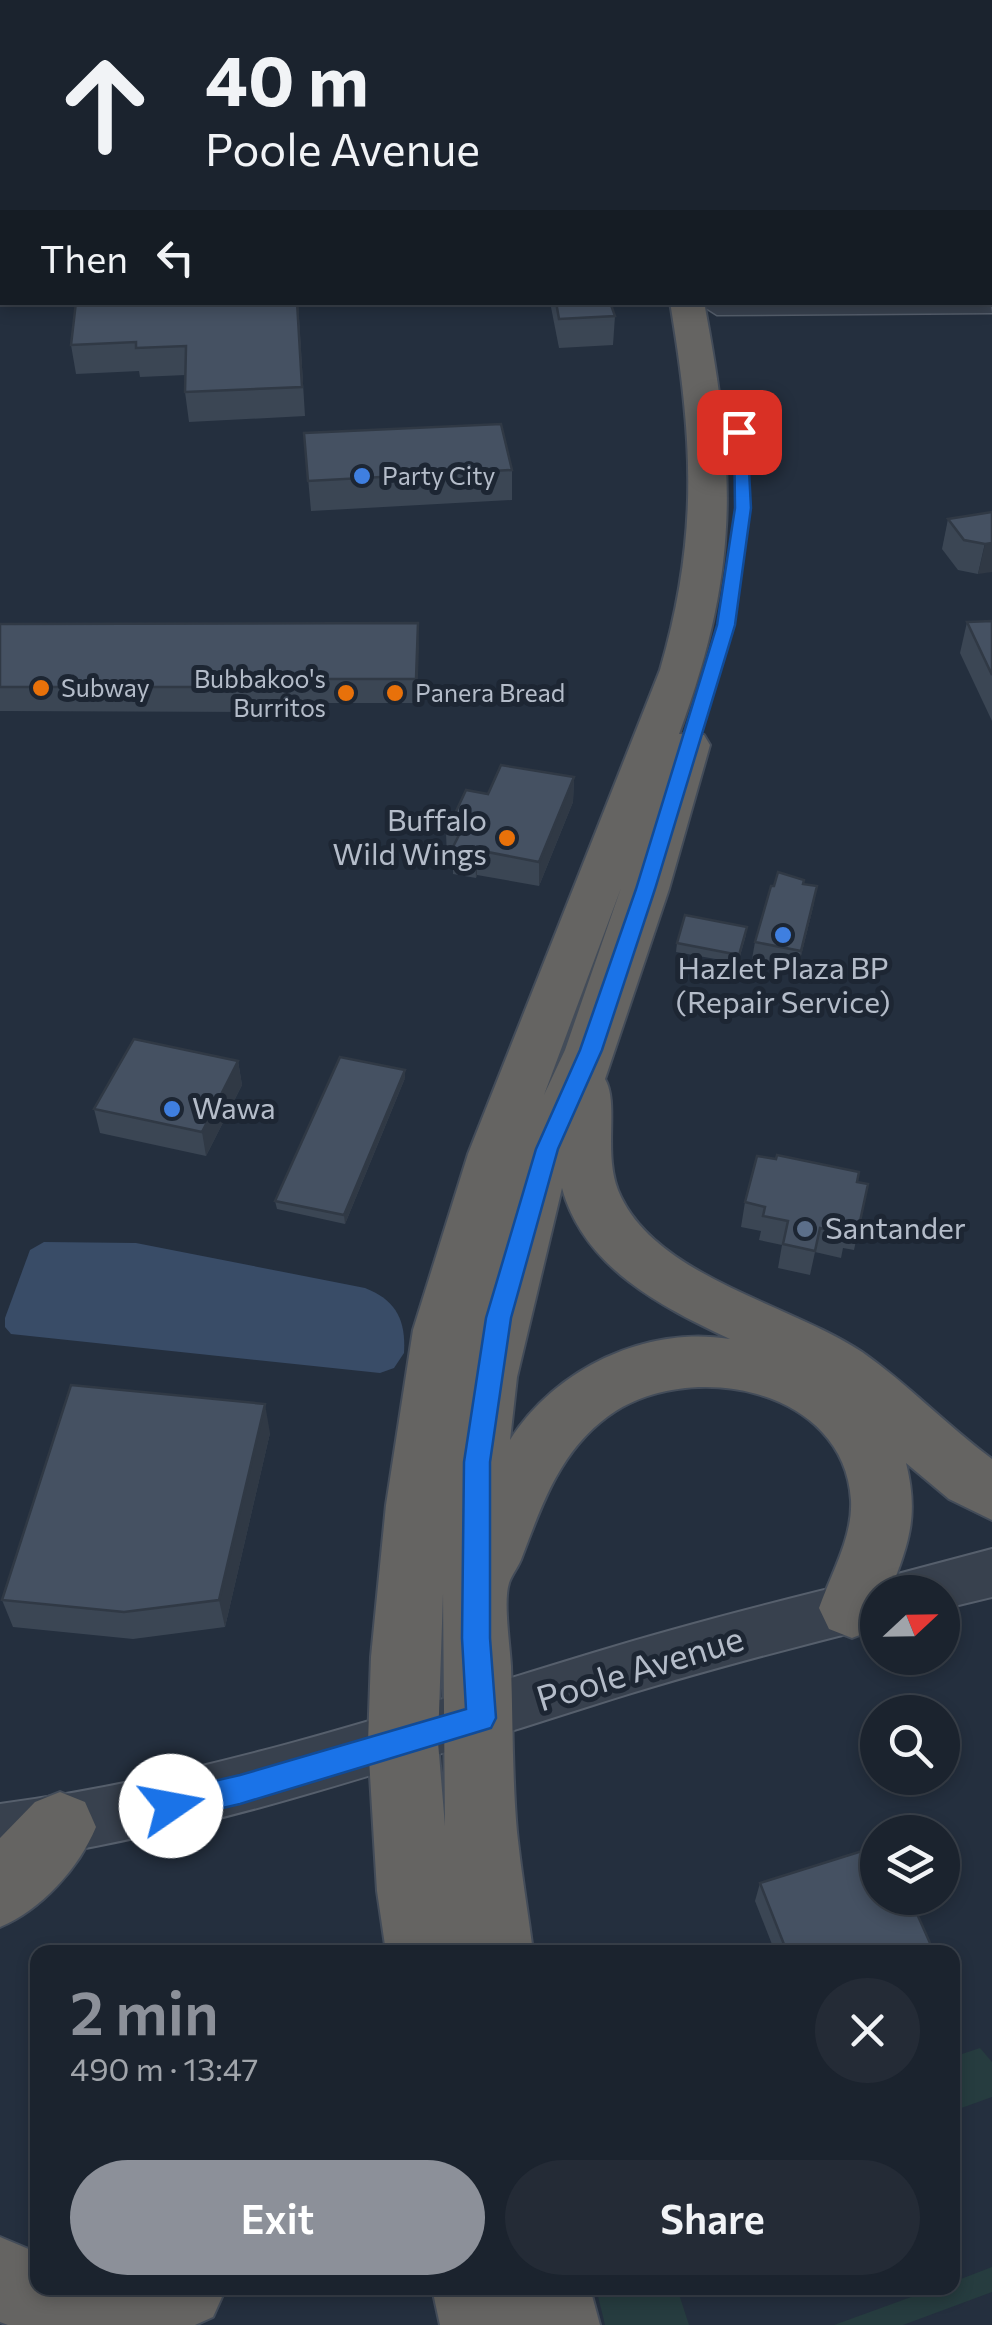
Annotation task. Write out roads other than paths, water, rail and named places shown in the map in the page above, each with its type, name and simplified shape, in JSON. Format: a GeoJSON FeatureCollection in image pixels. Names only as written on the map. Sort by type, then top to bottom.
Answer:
{"type":"FeatureCollection","features":[{"type":"Feature","properties":{"kind":"highway"},"geometry":{"type":"LineString","coordinates":[[495,1945],[482,1832],[477,1462],[498,1318],[547,1149],[588,1057],[646,889],[720,645],[737,566],[743,468],[735,395],[707,305]]}},
{"type":"Feature","properties":{"kind":"highway"},"geometry":{"type":"LineString","coordinates":[[412,1932],[403,1742],[405,1658],[430,1408],[450,1303],[495,1154],[681,670],[702,596],[712,529],[707,305]]}},
{"type":"Feature","properties":{"kind":"highway"},"geometry":{"type":"LineString","coordinates":[[588,1057],[582,1162],[600,1210],[626,1246],[662,1278],[689,1294],[835,1366],[884,1404],[961,1474],[992,1493]]}},
{"type":"Feature","properties":{"kind":"highway"},"geometry":{"type":"LineString","coordinates":[[476,1600],[506,1505],[524,1470],[564,1418],[622,1375],[653,1364],[689,1359],[744,1364],[796,1382],[828,1401],[868,1445],[879,1471],[881,1521],[871,1575]]}},
{"type":"Feature","properties":{"kind":"highway"},"geometry":{"type":"LineString","coordinates":[[0,1890],[30,1830]]}},
{"type":"Feature","properties":{"kind":"highway"},"geometry":{"type":"LineString","coordinates":[[0,2279],[30,2294]]}},
{"type":"Feature","properties":{"kind":"highway"},"geometry":{"type":"LineString","coordinates":[[35,2295],[89,2306],[145,2302],[164,2295]]}},
{"type":"Feature","properties":{"kind":"highway"},"geometry":{"type":"LineString","coordinates":[[476,2295],[482,2325]]}},
{"type":"Feature","properties":{"kind":"highway"},"geometry":{"type":"LineString","coordinates":[[551,2295],[558,2325]]}},
{"type":"Feature","properties":{"kind":"street"},"geometry":{"type":"LineString","coordinates":[[877,305],[992,306]]}},
{"type":"Feature","properties":{"kind":"street"},"geometry":{"type":"LineString","coordinates":[[960,1581],[992,1573]]}},
{"type":"Feature","properties":{"kind":"street","name":"Poole Avenue"},"geometry":{"type":"LineString","coordinates":[[30,1830],[208,1799],[481,1718],[593,1680],[860,1605]]}},
{"type":"Feature","properties":{"kind":"water"},"geometry":{"type":"Polygon","coordinates":[[[44,1242],[136,1243],[365,1288],[384,1299],[397,1313],[404,1353],[394,1368],[380,1373],[11,1334],[5,1327],[5,1318],[30,1250],[44,1242]]]}},
{"type":"Feature","properties":{"kind":"place","name":"Party City"},"geometry":{"type":"Point","coordinates":[362,476]}},
{"type":"Feature","properties":{"kind":"place","name":"Subway"},"geometry":{"type":"Point","coordinates":[41,688]}},
{"type":"Feature","properties":{"kind":"place","name":"Bubbakoo's Burritos"},"geometry":{"type":"Point","coordinates":[346,693]}},
{"type":"Feature","properties":{"kind":"place","name":"Panera Bread"},"geometry":{"type":"Point","coordinates":[395,693]}},
{"type":"Feature","properties":{"kind":"place","name":"Buffalo Wild Wings"},"geometry":{"type":"Point","coordinates":[507,838]}},
{"type":"Feature","properties":{"kind":"place","name":"Hazlet Plaza BP (Repair Service)"},"geometry":{"type":"Point","coordinates":[783,935]}},
{"type":"Feature","properties":{"kind":"place","name":"Wawa"},"geometry":{"type":"Point","coordinates":[172,1109]}},
{"type":"Feature","properties":{"kind":"place","name":"Santander"},"geometry":{"type":"Point","coordinates":[805,1229]}}]}
